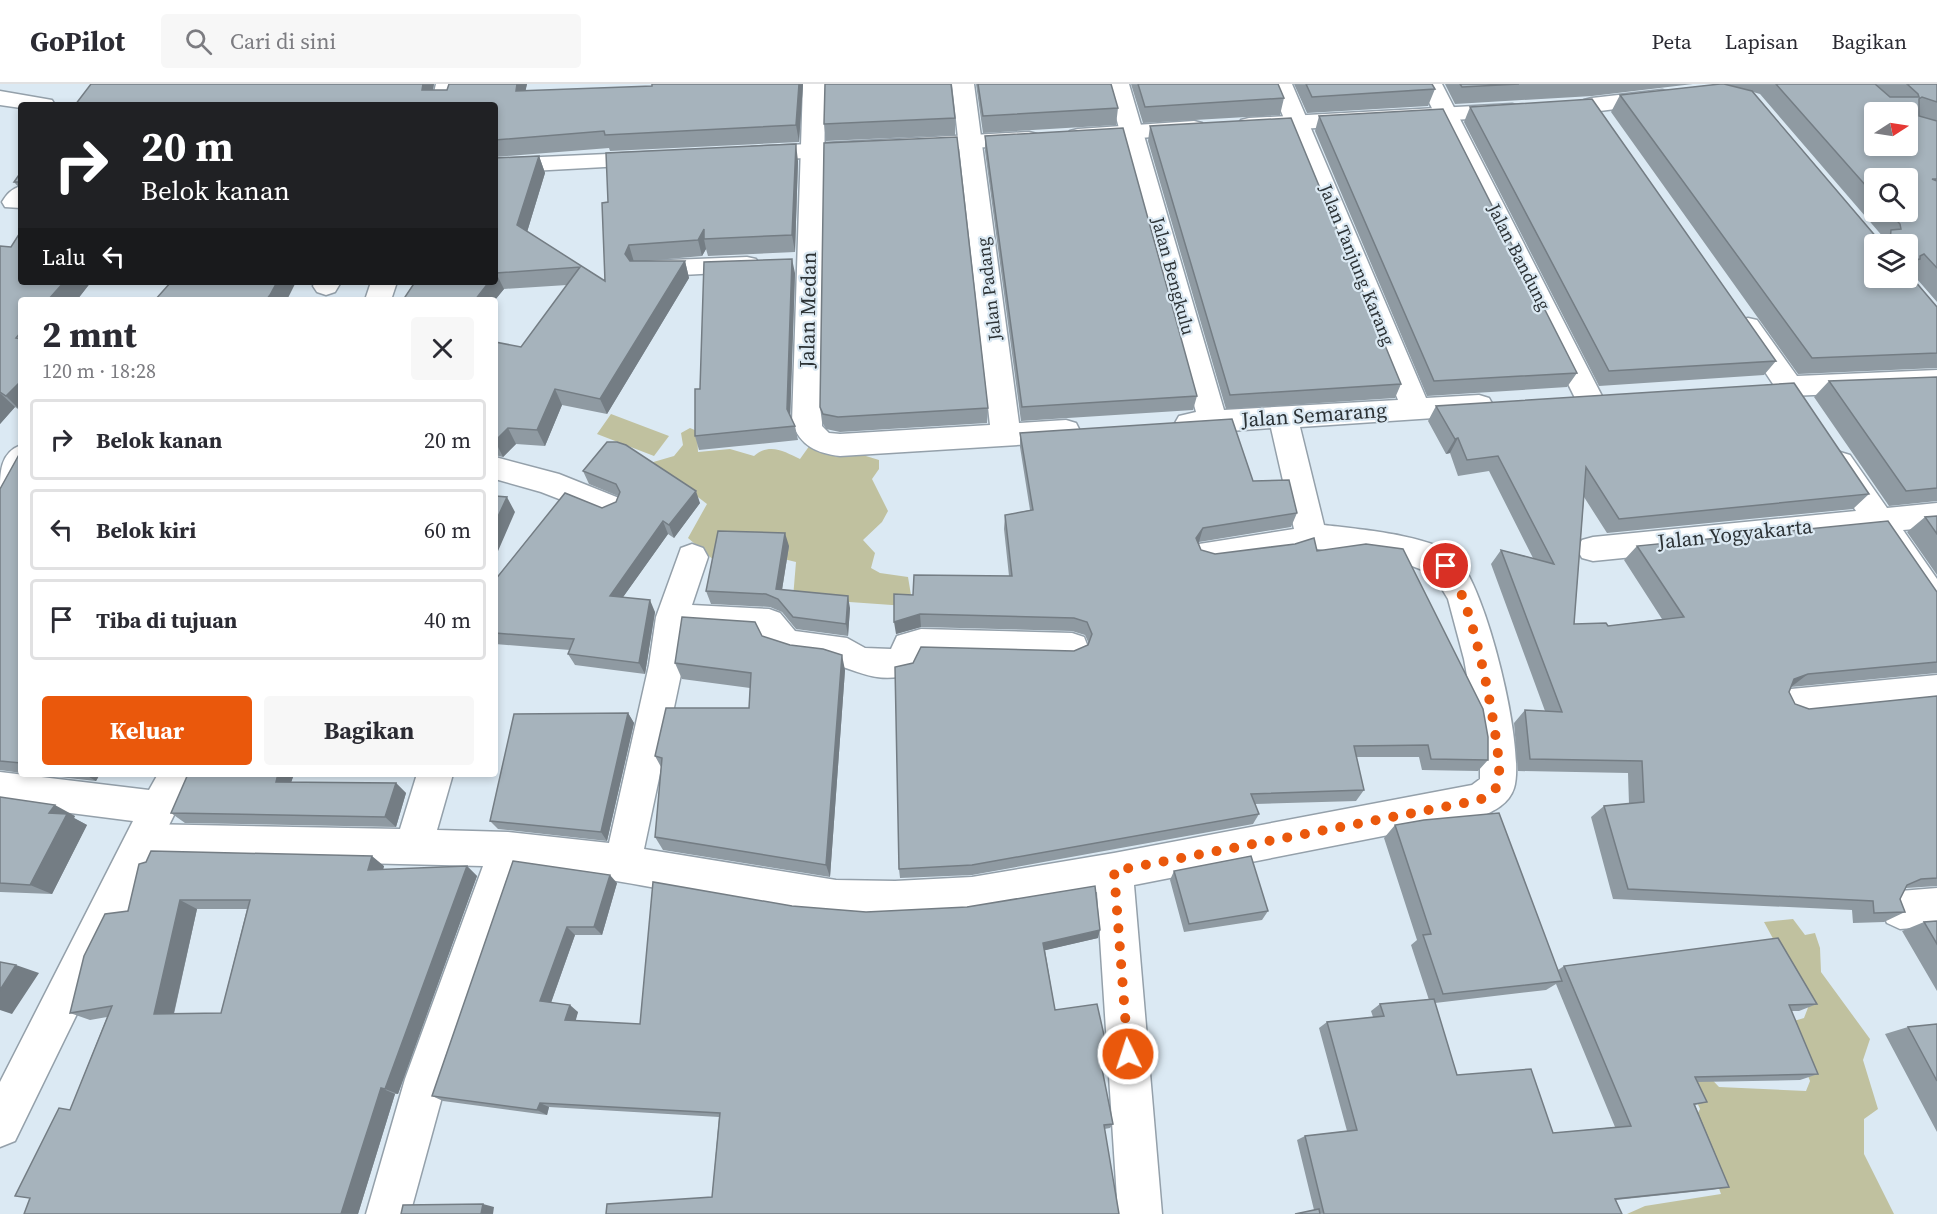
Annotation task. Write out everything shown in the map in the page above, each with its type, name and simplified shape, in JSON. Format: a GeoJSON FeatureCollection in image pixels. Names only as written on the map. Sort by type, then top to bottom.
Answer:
{"type":"FeatureCollection","features":[{"type":"Feature","properties":{"kind":"street"},"geometry":{"type":"LineString","coordinates":[[443,102],[447,84]]}},
{"type":"Feature","properties":{"kind":"street","name":"Jalan Medan"},"geometry":{"type":"LineString","coordinates":[[814,84],[813,152],[790,263],[806,423],[814,439],[840,445],[1006,435]]}},
{"type":"Feature","properties":{"kind":"street","name":"Jalan Padang"},"geometry":{"type":"LineString","coordinates":[[963,84],[1006,435]]}},
{"type":"Feature","properties":{"kind":"street","name":"Jalan Bengkulu"},"geometry":{"type":"LineString","coordinates":[[1118,84],[1213,422]]}},
{"type":"Feature","properties":{"kind":"street","name":"Jalan Tanjung Karang"},"geometry":{"type":"LineString","coordinates":[[1281,84],[1416,409]]}},
{"type":"Feature","properties":{"kind":"street","name":"Jalan Bandung"},"geometry":{"type":"LineString","coordinates":[[1431,84],[1601,397],[1555,400]]}},
{"type":"Feature","properties":{"kind":"street"},"geometry":{"type":"LineString","coordinates":[[1589,112],[1682,95]]}},
{"type":"Feature","properties":{"kind":"street"},"geometry":{"type":"LineString","coordinates":[[0,98],[25,102]]}},
{"type":"Feature","properties":{"kind":"street"},"geometry":{"type":"LineString","coordinates":[[731,155],[1537,109]]}},
{"type":"Feature","properties":{"kind":"street"},"geometry":{"type":"LineString","coordinates":[[498,166],[673,158]]}},
{"type":"Feature","properties":{"kind":"street"},"geometry":{"type":"LineString","coordinates":[[645,269],[790,263]]}},
{"type":"Feature","properties":{"kind":"street"},"geometry":{"type":"LineString","coordinates":[[1734,308],[1808,414]]}},
{"type":"Feature","properties":{"kind":"street"},"geometry":{"type":"LineString","coordinates":[[1754,388],[1937,380]]}},
{"type":"Feature","properties":{"kind":"street","name":"Jalan Semarang"},"geometry":{"type":"LineString","coordinates":[[1167,424],[1509,403]]}},
{"type":"Feature","properties":{"kind":"street"},"geometry":{"type":"LineString","coordinates":[[1283,417],[1311,536]]}},
{"type":"Feature","properties":{"kind":"street"},"geometry":{"type":"LineString","coordinates":[[1006,435],[1098,429]]}},
{"type":"Feature","properties":{"kind":"street"},"geometry":{"type":"LineString","coordinates":[[1827,443],[1937,605]]}},
{"type":"Feature","properties":{"kind":"street"},"geometry":{"type":"LineString","coordinates":[[0,482],[18,460]]}},
{"type":"Feature","properties":{"kind":"street"},"geometry":{"type":"LineString","coordinates":[[498,469],[548,482],[608,506]]}},
{"type":"Feature","properties":{"kind":"street","name":"Jalan Yogyakarta"},"geometry":{"type":"LineString","coordinates":[[1593,549],[1937,515]]}},
{"type":"Feature","properties":{"kind":"street"},"geometry":{"type":"LineString","coordinates":[[0,788],[152,824],[412,848],[508,849],[623,862],[780,891],[836,898],[972,895],[1114,871],[1480,800],[1496,788],[1500,767],[1480,653],[1455,575],[1434,559],[1379,545],[1311,536],[1289,543],[1210,553]]}},
{"type":"Feature","properties":{"kind":"street"},"geometry":{"type":"LineString","coordinates":[[623,862],[666,665],[672,617],[692,557]]}},
{"type":"Feature","properties":{"kind":"street"},"geometry":{"type":"LineString","coordinates":[[672,617],[769,623],[776,630],[780,640],[795,645],[847,652],[853,659],[860,661],[901,663],[909,646],[921,643],[1072,647]]}},
{"type":"Feature","properties":{"kind":"street"},"geometry":{"type":"LineString","coordinates":[[1791,704],[1937,690]]}},
{"type":"Feature","properties":{"kind":"street"},"geometry":{"type":"LineString","coordinates":[[0,1126],[175,777]]}},
{"type":"Feature","properties":{"kind":"street"},"geometry":{"type":"LineString","coordinates":[[412,848],[434,777]]}},
{"type":"Feature","properties":{"kind":"street"},"geometry":{"type":"LineString","coordinates":[[387,1214],[426,1079],[508,849]]}},
{"type":"Feature","properties":{"kind":"street"},"geometry":{"type":"LineString","coordinates":[[1114,871],[1140,1214]]}},
{"type":"Feature","properties":{"kind":"street"},"geometry":{"type":"LineString","coordinates":[[1900,910],[1937,907]]}},
{"type":"Feature","properties":{"kind":"green space"},"geometry":{"type":"Polygon","coordinates":[[[611,414],[669,436],[654,456],[597,434],[611,414]]]}},
{"type":"Feature","properties":{"kind":"green space"},"geometry":{"type":"Polygon","coordinates":[[[690,428],[697,431],[698,452],[730,449],[754,456],[772,449],[783,451],[800,459],[810,445],[837,457],[843,449],[879,460],[879,469],[872,479],[888,511],[882,522],[863,540],[875,553],[871,568],[880,573],[908,577],[911,595],[906,606],[793,598],[796,562],[763,554],[723,568],[688,538],[707,504],[681,484],[643,465],[674,456],[683,445],[681,433],[690,428]]]}},
{"type":"Feature","properties":{"kind":"green space"},"geometry":{"type":"Polygon","coordinates":[[[1793,919],[1805,935],[1815,933],[1820,948],[1821,972],[1870,1039],[1863,1060],[1878,1109],[1864,1119],[1864,1154],[1894,1214],[1627,1214],[1645,1206],[1721,1194],[1694,1120],[1700,1109],[1686,1078],[1704,1071],[1719,1087],[1806,1091],[1810,1081],[1787,1023],[1804,1018],[1809,1005],[1764,922],[1793,919]]]}},
{"type":"Feature","properties":{"kind":"building"},"geometry":{"type":"Polygon","coordinates":[[[91,84],[423,84],[422,90],[447,90],[449,84],[517,84],[516,91],[652,86],[652,84],[799,84],[796,125],[605,135],[604,131],[498,140],[498,102],[77,102],[91,84]]]}},
{"type":"Feature","properties":{"kind":"building"},"geometry":{"type":"Polygon","coordinates":[[[825,84],[951,84],[955,118],[824,124],[825,84]]]}},
{"type":"Feature","properties":{"kind":"building"},"geometry":{"type":"Polygon","coordinates":[[[978,84],[1111,84],[1118,108],[983,116],[978,84]]]}},
{"type":"Feature","properties":{"kind":"building"},"geometry":{"type":"Polygon","coordinates":[[[1138,84],[1278,84],[1284,98],[1145,107],[1138,84]]]}},
{"type":"Feature","properties":{"kind":"building"},"geometry":{"type":"Polygon","coordinates":[[[1306,84],[1432,84],[1435,89],[1312,97],[1306,84]]]}},
{"type":"Feature","properties":{"kind":"building"},"geometry":{"type":"Polygon","coordinates":[[[1460,84],[1519,84],[1462,87],[1460,84]]]}},
{"type":"Feature","properties":{"kind":"building"},"geometry":{"type":"Polygon","coordinates":[[[1720,84],[1752,91],[1874,234],[1864,234],[1864,288],[1918,288],[1918,285],[1937,307],[1937,353],[1812,358],[1620,95],[1720,84]]]}},
{"type":"Feature","properties":{"kind":"building"},"geometry":{"type":"Polygon","coordinates":[[[1776,84],[1875,84],[1890,97],[1919,97],[1907,84],[1937,84],[1937,102],[1922,97],[1919,99],[1919,116],[1937,121],[1937,179],[1932,179],[1937,181],[1937,268],[1924,254],[1920,256],[1918,259],[1918,234],[1891,234],[1891,230],[1901,229],[1898,222],[1918,222],[1918,168],[1864,168],[1864,184],[1776,84]]]}},
{"type":"Feature","properties":{"kind":"building"},"geometry":{"type":"Polygon","coordinates":[[[1592,99],[1776,361],[1609,371],[1470,107],[1592,99]]]}},
{"type":"Feature","properties":{"kind":"building"},"geometry":{"type":"Polygon","coordinates":[[[1443,109],[1577,373],[1434,381],[1319,116],[1443,109]]]}},
{"type":"Feature","properties":{"kind":"building"},"geometry":{"type":"Polygon","coordinates":[[[1291,118],[1401,384],[1230,395],[1150,126],[1291,118]]]}},
{"type":"Feature","properties":{"kind":"building"},"geometry":{"type":"Polygon","coordinates":[[[1123,128],[1197,396],[1022,407],[985,136],[1123,128]]]}},
{"type":"Feature","properties":{"kind":"building"},"geometry":{"type":"Polygon","coordinates":[[[957,137],[988,408],[838,417],[823,414],[820,407],[824,143],[957,137]]]}},
{"type":"Feature","properties":{"kind":"building"},"geometry":{"type":"Polygon","coordinates":[[[796,144],[792,235],[704,239],[704,229],[698,240],[629,245],[625,254],[630,261],[685,261],[600,399],[555,389],[537,430],[508,428],[498,438],[498,343],[521,347],[580,267],[498,273],[498,158],[539,156],[517,225],[605,281],[602,203],[608,202],[606,153],[796,144]]]}},
{"type":"Feature","properties":{"kind":"building"},"geometry":{"type":"Polygon","coordinates":[[[18,236],[18,285],[61,285],[51,297],[18,297],[18,336],[16,338],[18,338],[18,384],[6,396],[0,392],[0,246],[11,247],[18,236]]]}},
{"type":"Feature","properties":{"kind":"building"},"geometry":{"type":"Polygon","coordinates":[[[792,259],[787,409],[795,426],[695,436],[695,389],[700,389],[704,262],[792,259]]]}},
{"type":"Feature","properties":{"kind":"building"},"geometry":{"type":"Polygon","coordinates":[[[168,285],[275,285],[268,297],[158,297],[168,285]]]}},
{"type":"Feature","properties":{"kind":"building"},"geometry":{"type":"Polygon","coordinates":[[[413,285],[487,285],[477,297],[405,297],[413,285]]]}},
{"type":"Feature","properties":{"kind":"building"},"geometry":{"type":"Polygon","coordinates":[[[1937,377],[1937,488],[1906,491],[1829,381],[1937,377]]]}},
{"type":"Feature","properties":{"kind":"building"},"geometry":{"type":"Polygon","coordinates":[[[1794,383],[1869,494],[1619,519],[1586,467],[1574,624],[1606,623],[1608,626],[1684,617],[1637,546],[1888,521],[1937,592],[1937,662],[1808,674],[1794,679],[1789,692],[1795,704],[1809,709],[1937,696],[1937,878],[1921,879],[1907,885],[1900,899],[1905,912],[1874,913],[1873,901],[1628,889],[1604,806],[1644,802],[1642,761],[1530,759],[1525,710],[1562,712],[1501,550],[1554,564],[1498,456],[1467,460],[1458,438],[1455,439],[1436,406],[1794,383]]]}},
{"type":"Feature","properties":{"kind":"building"},"geometry":{"type":"Polygon","coordinates":[[[1232,419],[1253,481],[1289,480],[1297,513],[1203,528],[1196,538],[1201,550],[1215,554],[1295,544],[1314,538],[1317,551],[1366,544],[1403,549],[1483,709],[1488,737],[1488,760],[1431,759],[1428,745],[1354,746],[1364,790],[1251,794],[1259,814],[972,865],[899,869],[895,667],[913,663],[921,647],[1074,651],[1088,645],[1092,634],[1087,622],[1074,618],[920,614],[894,622],[894,594],[913,595],[914,575],[1012,576],[1005,515],[1033,510],[1020,433],[1232,419]]]}},
{"type":"Feature","properties":{"kind":"building"},"geometry":{"type":"Polygon","coordinates":[[[607,442],[617,442],[626,445],[696,491],[669,525],[663,521],[610,596],[650,600],[639,663],[568,654],[574,639],[498,633],[498,576],[565,493],[602,508],[616,502],[620,492],[616,484],[583,471],[607,442]]]}},
{"type":"Feature","properties":{"kind":"building"},"geometry":{"type":"Polygon","coordinates":[[[18,456],[18,763],[0,761],[0,489],[18,456]]]}},
{"type":"Feature","properties":{"kind":"building"},"geometry":{"type":"Polygon","coordinates":[[[498,496],[507,497],[498,516],[498,496]]]}},
{"type":"Feature","properties":{"kind":"building"},"geometry":{"type":"Polygon","coordinates":[[[1937,516],[1937,534],[1925,517],[1937,516]]]}},
{"type":"Feature","properties":{"kind":"building"},"geometry":{"type":"Polygon","coordinates":[[[718,531],[785,533],[776,589],[848,596],[846,624],[793,617],[778,599],[766,594],[706,591],[718,531]]]}},
{"type":"Feature","properties":{"kind":"building"},"geometry":{"type":"Polygon","coordinates":[[[682,617],[755,622],[762,636],[790,645],[823,649],[842,655],[826,865],[655,837],[662,758],[655,756],[666,708],[749,708],[751,673],[675,663],[682,617]]]}},
{"type":"Feature","properties":{"kind":"building"},"geometry":{"type":"Polygon","coordinates":[[[628,713],[601,832],[490,821],[514,714],[628,713]]]}},
{"type":"Feature","properties":{"kind":"building"},"geometry":{"type":"Polygon","coordinates":[[[187,777],[277,777],[276,782],[396,783],[385,817],[171,813],[187,777]]]}},
{"type":"Feature","properties":{"kind":"building"},"geometry":{"type":"Polygon","coordinates":[[[0,797],[55,805],[49,813],[67,814],[30,885],[0,883],[0,797]]]}},
{"type":"Feature","properties":{"kind":"building"},"geometry":{"type":"Polygon","coordinates":[[[1499,813],[1562,981],[1443,994],[1423,935],[1431,934],[1395,825],[1499,813]]]}},
{"type":"Feature","properties":{"kind":"building"},"geometry":{"type":"Polygon","coordinates":[[[151,851],[372,856],[368,870],[467,866],[385,1089],[381,1088],[341,1214],[24,1214],[30,1198],[15,1196],[59,1108],[70,1110],[112,1006],[70,1013],[84,956],[105,914],[128,911],[139,864],[146,862],[151,851]],[[180,900],[154,1014],[221,1013],[250,900],[180,900]]]}},
{"type":"Feature","properties":{"kind":"building"},"geometry":{"type":"Polygon","coordinates":[[[1251,856],[1268,911],[1189,924],[1174,871],[1251,856]]]}},
{"type":"Feature","properties":{"kind":"building"},"geometry":{"type":"Polygon","coordinates":[[[513,861],[610,875],[594,927],[567,927],[540,1001],[570,1005],[565,1020],[640,1024],[653,882],[792,906],[866,912],[967,907],[1095,886],[1100,930],[1043,943],[1055,1010],[1097,1004],[1108,1053],[1099,1054],[1113,1124],[1104,1125],[1119,1214],[606,1214],[607,1204],[712,1197],[720,1113],[540,1103],[537,1110],[432,1096],[513,861]]]}},
{"type":"Feature","properties":{"kind":"building"},"geometry":{"type":"Polygon","coordinates":[[[1937,921],[1937,944],[1924,922],[1937,921]]]}},
{"type":"Feature","properties":{"kind":"building"},"geometry":{"type":"Polygon","coordinates":[[[1778,938],[1817,1004],[1789,1005],[1818,1074],[1695,1077],[1707,1102],[1694,1104],[1729,1187],[1615,1199],[1622,1214],[1324,1214],[1305,1136],[1357,1130],[1327,1022],[1384,1016],[1380,1004],[1434,999],[1457,1075],[1531,1069],[1553,1133],[1631,1126],[1564,966],[1778,938]]]}},
{"type":"Feature","properties":{"kind":"building"},"geometry":{"type":"Polygon","coordinates":[[[0,962],[16,965],[0,990],[0,962]]]}},
{"type":"Feature","properties":{"kind":"building"},"geometry":{"type":"Polygon","coordinates":[[[1937,1024],[1937,1081],[1908,1027],[1937,1024]]]}},
{"type":"Feature","properties":{"kind":"building"},"geometry":{"type":"Polygon","coordinates":[[[483,1204],[481,1214],[401,1214],[403,1205],[483,1204]]]}},
{"type":"Feature","properties":{"kind":"building"},"geometry":{"type":"Polygon","coordinates":[[[1319,1209],[1320,1214],[1295,1214],[1319,1209]]]}},
{"type":"Feature","properties":{"kind":"route"},"geometry":{"type":"LineString","coordinates":[[1128,1054],[1114,871],[1480,800],[1496,788],[1500,767],[1480,653],[1459,585],[1455,575],[1446,566]]}}]}
